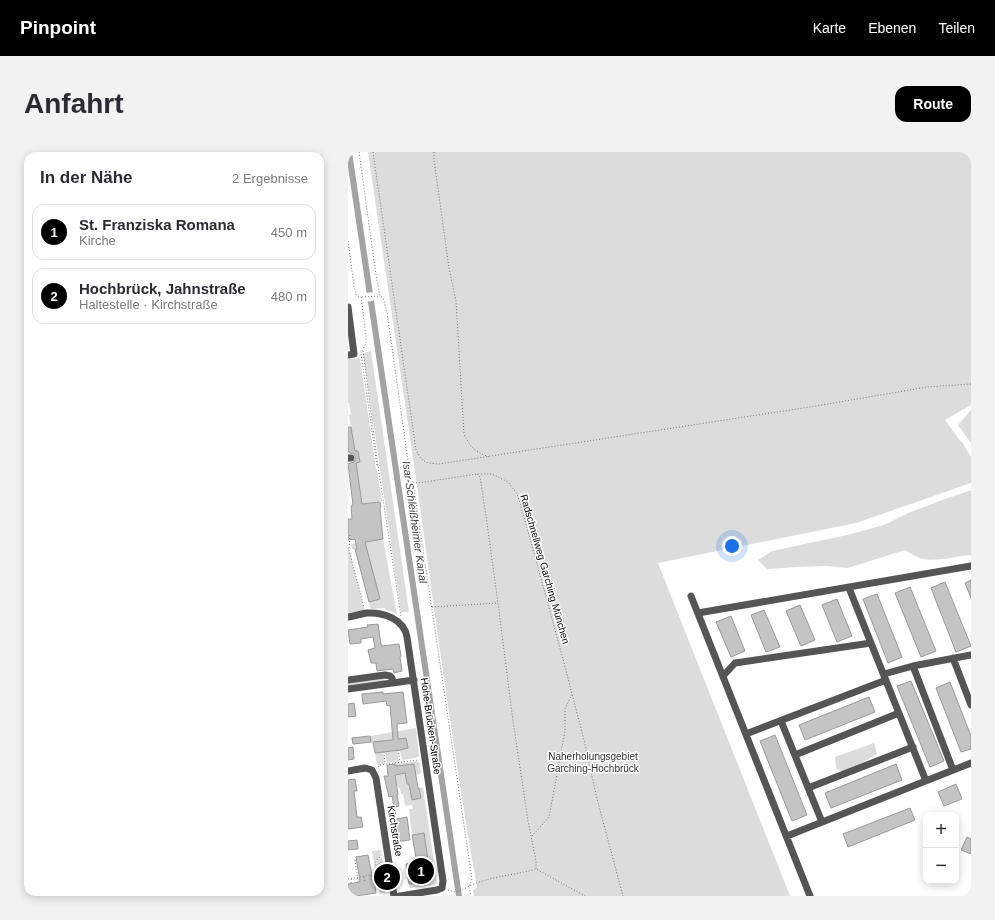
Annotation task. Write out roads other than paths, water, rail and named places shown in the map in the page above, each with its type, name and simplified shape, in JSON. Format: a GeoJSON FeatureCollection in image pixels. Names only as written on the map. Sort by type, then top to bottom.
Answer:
{"type":"FeatureCollection","features":[{"type":"Feature","properties":{"kind":"street"},"geometry":{"type":"LineString","coordinates":[[348,307],[354,354],[348,355]]}},
{"type":"Feature","properties":{"kind":"street"},"geometry":{"type":"LineString","coordinates":[[698,613],[971,566]]}},
{"type":"Feature","properties":{"kind":"street"},"geometry":{"type":"LineString","coordinates":[[849,588],[926,780]]}},
{"type":"Feature","properties":{"kind":"street"},"geometry":{"type":"LineString","coordinates":[[691,596],[810,896]]}},
{"type":"Feature","properties":{"kind":"street","name":"Hohe-Brücken-Straße"},"geometry":{"type":"LineString","coordinates":[[348,617],[366,613],[386,615],[402,625],[408,637],[443,881],[442,888],[437,890],[400,896]]}},
{"type":"Feature","properties":{"kind":"street"},"geometry":{"type":"LineString","coordinates":[[723,676],[734,664],[872,644]]}},
{"type":"Feature","properties":{"kind":"street"},"geometry":{"type":"LineString","coordinates":[[746,734],[913,666],[971,655]]}},
{"type":"Feature","properties":{"kind":"street"},"geometry":{"type":"LineString","coordinates":[[953,658],[971,705]]}},
{"type":"Feature","properties":{"kind":"street"},"geometry":{"type":"LineString","coordinates":[[913,666],[953,770]]}},
{"type":"Feature","properties":{"kind":"street"},"geometry":{"type":"LineString","coordinates":[[348,680],[385,675],[392,678],[393,683]]}},
{"type":"Feature","properties":{"kind":"street"},"geometry":{"type":"LineString","coordinates":[[348,689],[414,680]]}},
{"type":"Feature","properties":{"kind":"street"},"geometry":{"type":"LineString","coordinates":[[795,755],[899,713]]}},
{"type":"Feature","properties":{"kind":"street"},"geometry":{"type":"LineString","coordinates":[[781,721],[822,822]]}},
{"type":"Feature","properties":{"kind":"street"},"geometry":{"type":"LineString","coordinates":[[808,788],[912,747]]}},
{"type":"Feature","properties":{"kind":"street"},"geometry":{"type":"LineString","coordinates":[[786,836],[971,763]]}},
{"type":"Feature","properties":{"kind":"street","name":"Kirchstraße"},"geometry":{"type":"LineString","coordinates":[[348,771],[365,768],[372,770],[376,778],[394,896]]}},
{"type":"Feature","properties":{"kind":"place","name":"St. Franziska Romana"},"geometry":{"type":"Point","coordinates":[421,871]}},
{"type":"Feature","properties":{"kind":"place","name":"Hochbrück, Jahnstraße"},"geometry":{"type":"Point","coordinates":[387,877]}},
{"type":"Feature","properties":{"kind":"water label","name":"Isar-Schleißheimer Kanal"},"geometry":{"type":"Point","coordinates":[415,522]}},
{"type":"Feature","properties":{"kind":"park label","name":"Naherholungsgebiet Garching-Hochbrück"},"geometry":{"type":"Point","coordinates":[593,762]}}]}
